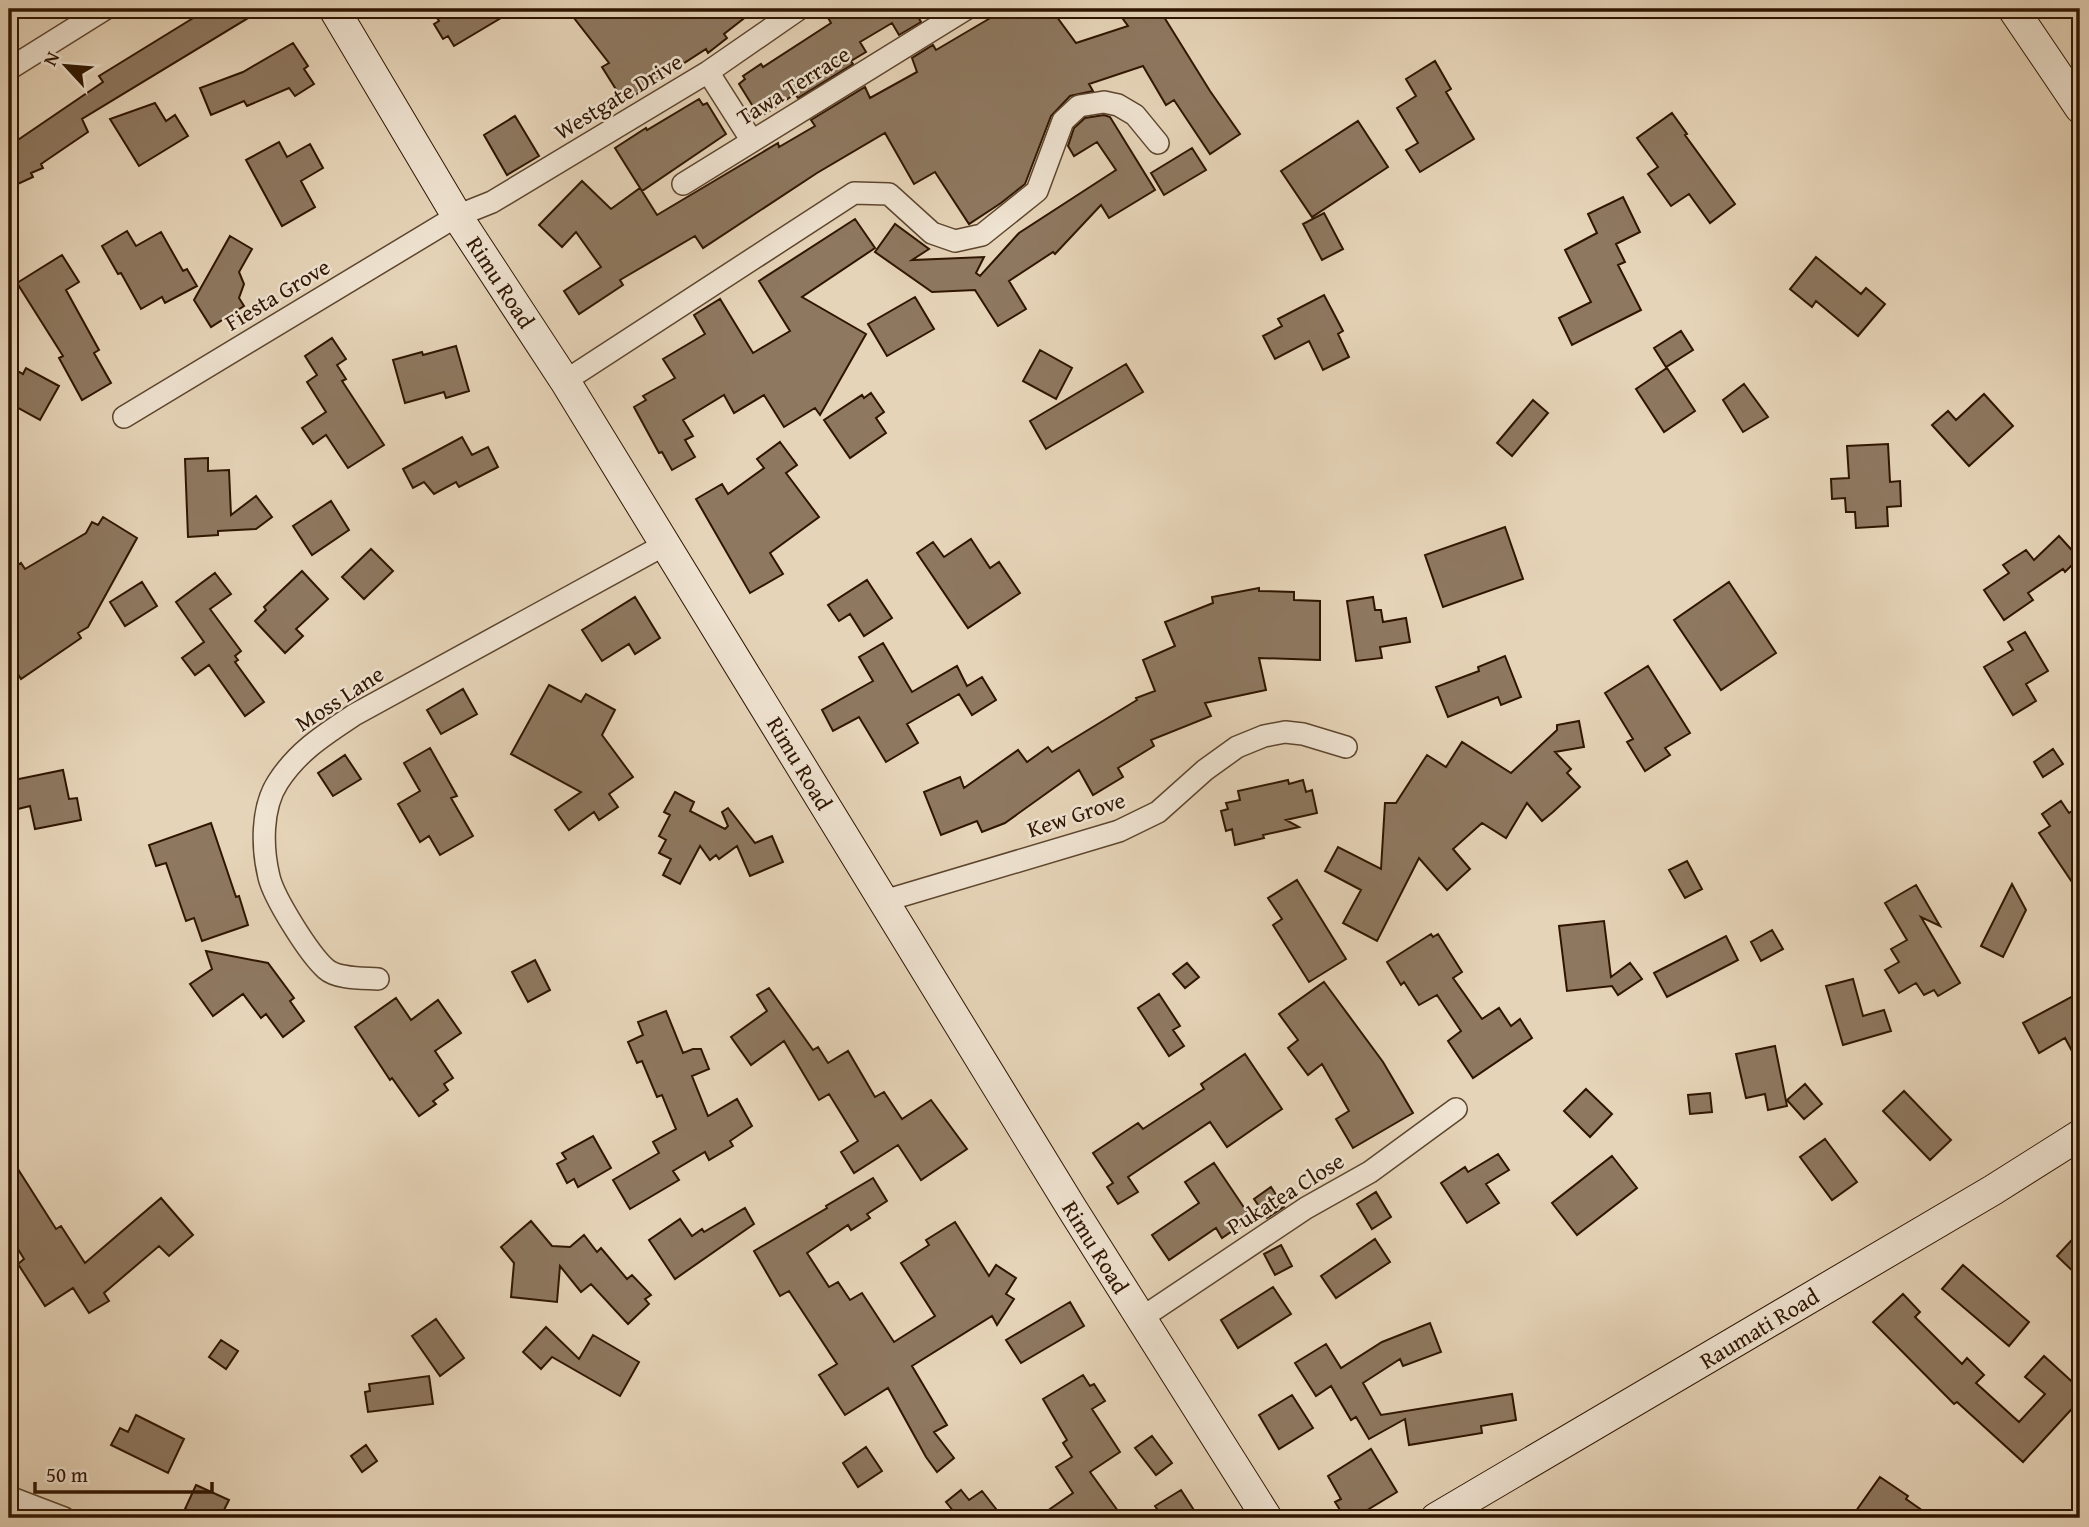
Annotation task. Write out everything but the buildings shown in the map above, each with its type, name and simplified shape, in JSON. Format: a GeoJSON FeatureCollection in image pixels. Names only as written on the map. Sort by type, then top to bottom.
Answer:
{"type":"FeatureCollection","features":[{"type":"Feature","properties":{"kind":"main road","name":"Rimu Road"},"geometry":{"type":"LineString","coordinates":[[334,9],[457,216],[565,381],[1140,1318],[1267,1518]]}},
{"type":"Feature","properties":{"kind":"main road"},"geometry":{"type":"LineString","coordinates":[[2013,9],[2080,108]]}},
{"type":"Feature","properties":{"kind":"main road","name":"Raumati Road"},"geometry":{"type":"LineString","coordinates":[[1436,1518],[1993,1190],[2080,1135]]}},
{"type":"Feature","properties":{"kind":"street"},"geometry":{"type":"LineString","coordinates":[[9,69],[105,9]]}},
{"type":"Feature","properties":{"kind":"street","name":"Westgate Drive"},"geometry":{"type":"LineString","coordinates":[[457,216],[492,202],[708,72],[799,9]]}},
{"type":"Feature","properties":{"kind":"street","name":"Tawa Terrace"},"geometry":{"type":"LineString","coordinates":[[683,184],[966,9]]}},
{"type":"Feature","properties":{"kind":"street"},"geometry":{"type":"LineString","coordinates":[[708,72],[752,141]]}},
{"type":"Feature","properties":{"kind":"street"},"geometry":{"type":"LineString","coordinates":[[565,381],[854,193],[889,194],[932,233],[955,241],[982,235],[1037,191],[1063,121],[1079,106],[1104,102],[1118,105],[1135,115],[1157,144]]}},
{"type":"Feature","properties":{"kind":"street","name":"Fiesta Grove"},"geometry":{"type":"LineString","coordinates":[[124,417],[457,216]]}},
{"type":"Feature","properties":{"kind":"street","name":"Moss Lane"},"geometry":{"type":"LineString","coordinates":[[378,979],[341,975],[327,970],[298,933],[286,912],[270,879],[265,846],[266,817],[276,784],[306,748],[354,715],[666,544]]}},
{"type":"Feature","properties":{"kind":"street","name":"Kew Grove"},"geometry":{"type":"LineString","coordinates":[[884,901],[1119,831],[1158,812],[1205,770],[1237,747],[1264,736],[1285,732],[1303,734],[1346,747]]}},
{"type":"Feature","properties":{"kind":"street","name":"Pukatea Close"},"geometry":{"type":"LineString","coordinates":[[1140,1318],[1306,1208],[1370,1172],[1456,1109]]}},
{"type":"Feature","properties":{"kind":"street"},"geometry":{"type":"LineString","coordinates":[[9,1497],[64,1518]]}}]}
